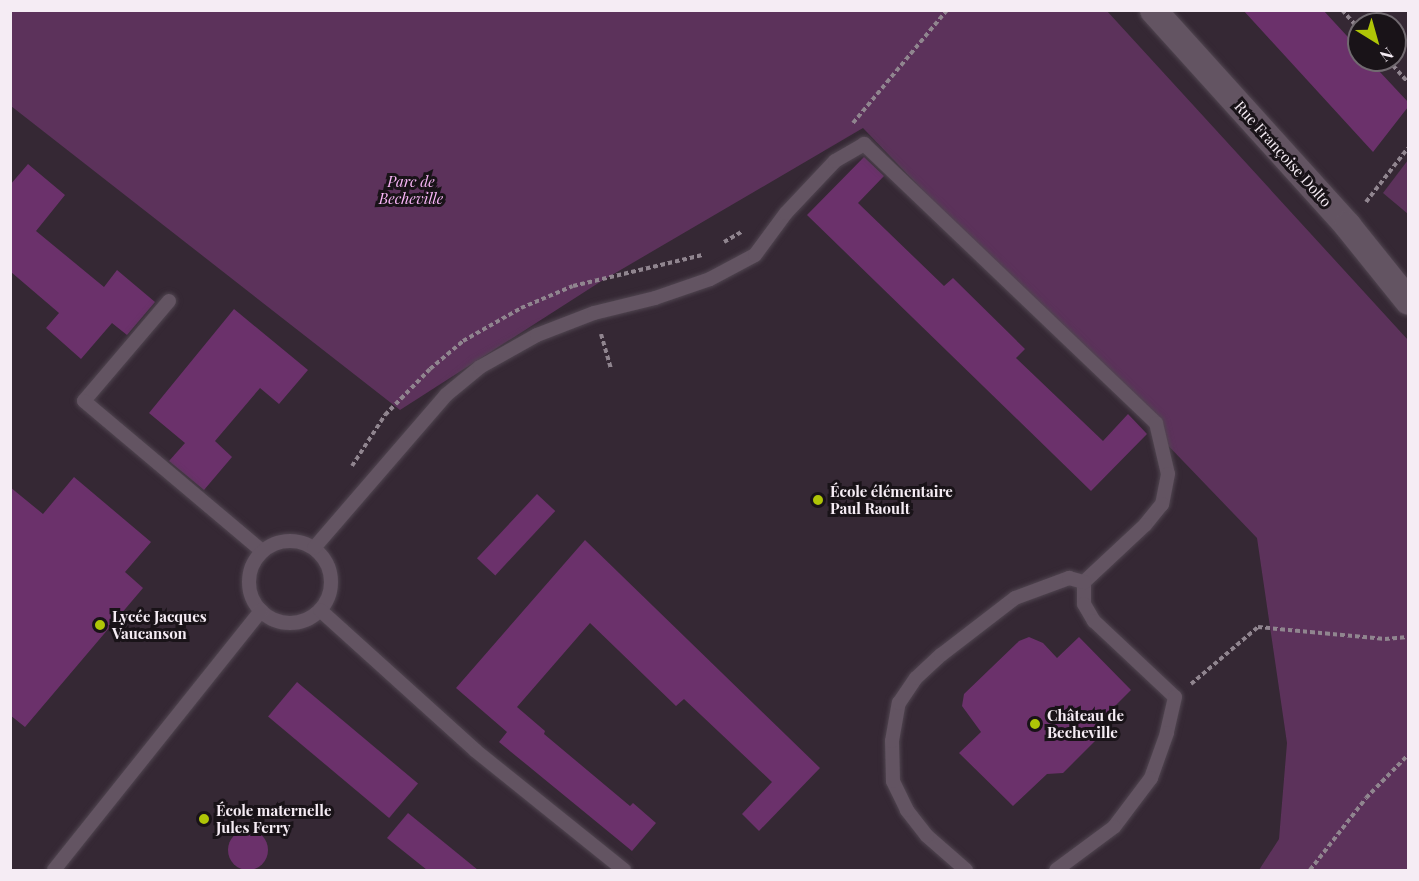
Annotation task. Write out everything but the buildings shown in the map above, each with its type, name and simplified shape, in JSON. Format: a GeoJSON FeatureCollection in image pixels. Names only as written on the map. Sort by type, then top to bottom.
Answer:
{"type":"FeatureCollection","features":[{"type":"Feature","properties":{"kind":"street","name":"Rue Françoise Dolto"},"geometry":{"type":"LineString","coordinates":[[1153,10],[1347,225],[1408,301]]}},
{"type":"Feature","properties":{"kind":"lane"},"geometry":{"type":"LineString","coordinates":[[314,548],[447,395],[480,367],[537,335],[594,313],[655,298],[710,279],[755,255],[786,213],[835,161],[864,144],[1156,423],[1168,474],[1162,504],[1145,525],[1084,582],[1084,604],[1094,621],[1175,697],[1167,733],[1151,778],[1114,827],[1056,870]]}},
{"type":"Feature","properties":{"kind":"lane"},"geometry":{"type":"LineString","coordinates":[[169,302],[84,401],[262,551]]}},
{"type":"Feature","properties":{"kind":"lane"},"geometry":{"type":"LineString","coordinates":[[287,541],[301,542],[314,548],[323,558],[329,571],[331,584],[320,610],[309,618],[284,622],[271,618],[261,611],[251,594],[249,575],[253,562],[262,551],[273,544],[287,541]]}},
{"type":"Feature","properties":{"kind":"lane"},"geometry":{"type":"LineString","coordinates":[[966,870],[927,836],[907,810],[893,781],[892,741],[899,703],[916,678],[1015,598],[1069,578],[1084,582]]}},
{"type":"Feature","properties":{"kind":"lane"},"geometry":{"type":"LineString","coordinates":[[320,610],[476,752],[624,870]]}},
{"type":"Feature","properties":{"kind":"lane"},"geometry":{"type":"LineString","coordinates":[[54,870],[261,611]]}},
{"type":"Feature","properties":{"kind":"path"},"geometry":{"type":"LineString","coordinates":[[852,125],[947,10]]}},
{"type":"Feature","properties":{"kind":"path"},"geometry":{"type":"LineString","coordinates":[[1347,225],[1408,148]]}},
{"type":"Feature","properties":{"kind":"path"},"geometry":{"type":"LineString","coordinates":[[714,248],[741,232],[748,224]]}},
{"type":"Feature","properties":{"kind":"path"},"geometry":{"type":"LineString","coordinates":[[348,473],[385,415],[430,369],[463,341],[521,308],[573,286],[705,254]]}},
{"type":"Feature","properties":{"kind":"path"},"geometry":{"type":"LineString","coordinates":[[594,313],[611,368]]}},
{"type":"Feature","properties":{"kind":"path"},"geometry":{"type":"LineString","coordinates":[[1175,697],[1258,627],[1385,639],[1408,637]]}},
{"type":"Feature","properties":{"kind":"path"},"geometry":{"type":"LineString","coordinates":[[1310,870],[1366,798],[1408,755]]}},
{"type":"Feature","properties":{"kind":"green space","name":"Parc de Becheville"},"geometry":{"type":"Polygon","coordinates":[[[10,11],[1107,11],[1408,340],[1408,870],[1259,870],[1279,839],[1287,743],[1257,538],[863,128],[600,282],[400,410],[11,106],[10,11]]]}},
{"type":"Feature","properties":{"kind":"green space"},"geometry":{"type":"Polygon","coordinates":[[[1408,160],[1408,214],[1383,193],[1408,160]]]}},
{"type":"Feature","properties":{"kind":"place","name":"École élémentaire Paul Raoult"},"geometry":{"type":"Point","coordinates":[818,500]}},
{"type":"Feature","properties":{"kind":"place","name":"Lycée Jacques Vaucanson"},"geometry":{"type":"Point","coordinates":[100,625]}},
{"type":"Feature","properties":{"kind":"place","name":"Château de Becheville"},"geometry":{"type":"Point","coordinates":[1035,724]}},
{"type":"Feature","properties":{"kind":"place","name":"École maternelle Jules Ferry"},"geometry":{"type":"Point","coordinates":[204,819]}}]}
